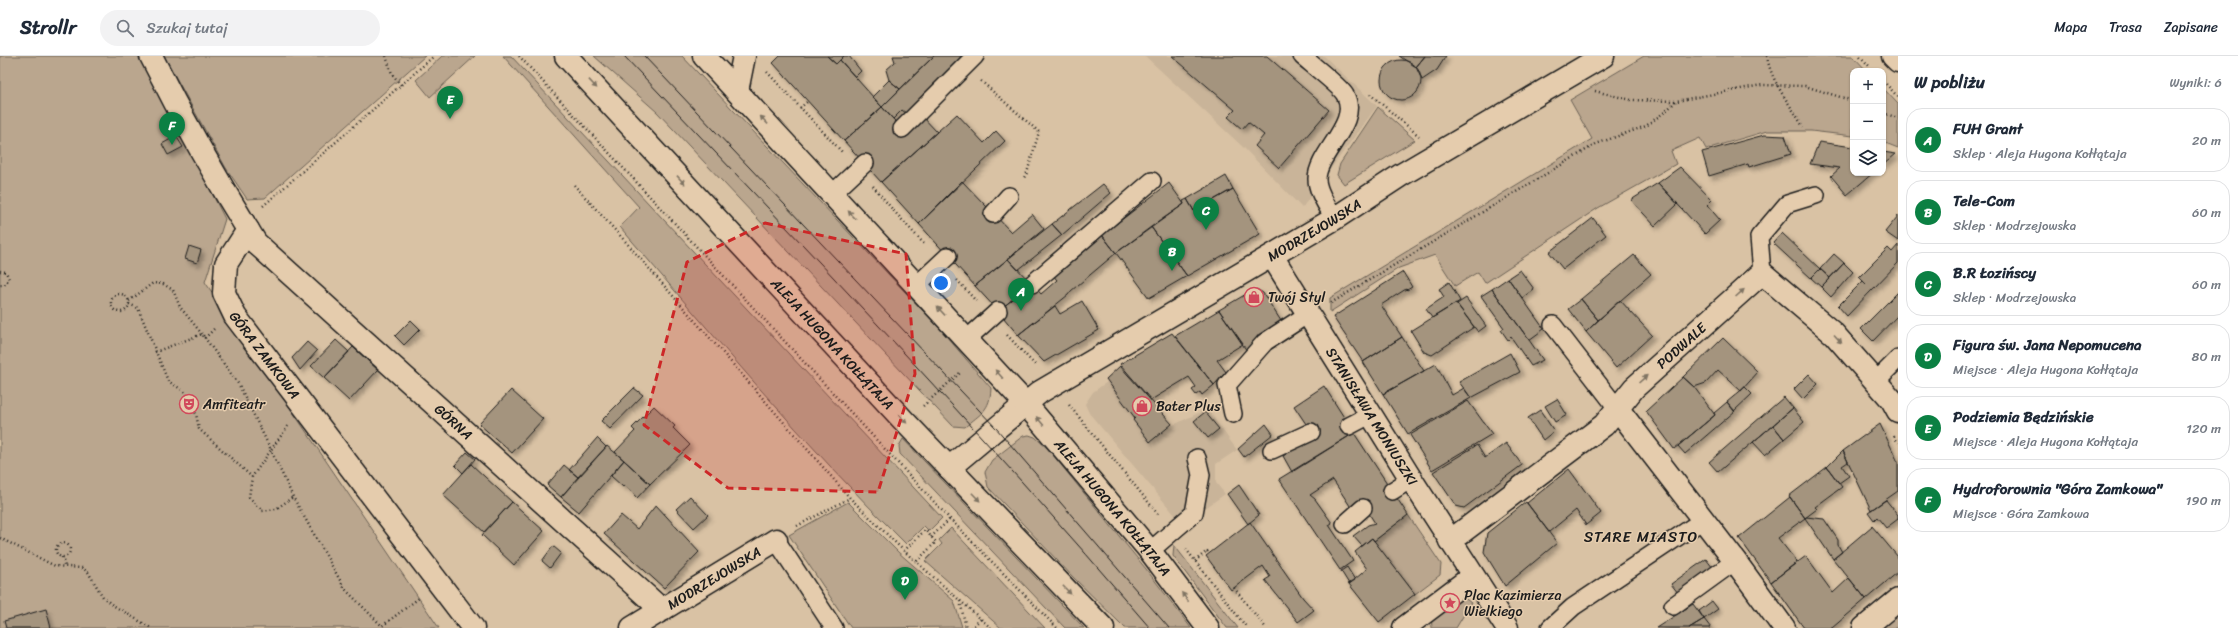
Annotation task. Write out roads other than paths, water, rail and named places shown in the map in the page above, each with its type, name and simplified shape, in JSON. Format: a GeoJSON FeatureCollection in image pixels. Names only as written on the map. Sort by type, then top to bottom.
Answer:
{"type":"FeatureCollection","features":[{"type":"Feature","properties":{"kind":"street"},"geometry":{"type":"LineString","coordinates":[[151,56],[175,105],[248,230]]}},
{"type":"Feature","properties":{"kind":"street","name":"ALEJA HUGONA KOŁŁĄTAJA"},"geometry":{"type":"LineString","coordinates":[[566,56],[905,422],[1103,628]]}},
{"type":"Feature","properties":{"kind":"street","name":"ALEJA HUGONA KOŁŁĄTAJA"},"geometry":{"type":"LineString","coordinates":[[704,56],[1025,403],[1150,551],[1208,628]]}},
{"type":"Feature","properties":{"kind":"street"},"geometry":{"type":"LineString","coordinates":[[737,91],[744,56]]}},
{"type":"Feature","properties":{"kind":"street","name":"MODRZEJOWSKA"},"geometry":{"type":"LineString","coordinates":[[949,468],[1040,392],[1334,219],[1401,175],[1603,56]]}},
{"type":"Feature","properties":{"kind":"street"},"geometry":{"type":"LineString","coordinates":[[1893,56],[1898,61]]}},
{"type":"Feature","properties":{"kind":"street","name":"GÓRA ZAMKOWA"},"geometry":{"type":"LineString","coordinates":[[248,230],[226,264],[224,293],[235,316],[473,628]]}},
{"type":"Feature","properties":{"kind":"street","name":"GÓRNA"},"geometry":{"type":"LineString","coordinates":[[248,230],[256,243],[662,610]]}},
{"type":"Feature","properties":{"kind":"street","name":"STANISŁAWA MONIUSZKI"},"geometry":{"type":"LineString","coordinates":[[1272,256],[1316,311],[1370,415],[1473,576]]}},
{"type":"Feature","properties":{"kind":"street"},"geometry":{"type":"LineString","coordinates":[[1762,273],[1834,334],[1892,400],[1894,420]]}},
{"type":"Feature","properties":{"kind":"street","name":"PODWALE"},"geometry":{"type":"LineString","coordinates":[[1450,541],[1604,425],[1634,388],[1762,273]]}},
{"type":"Feature","properties":{"kind":"street"},"geometry":{"type":"LineString","coordinates":[[1617,408],[1735,561],[1784,628]]}},
{"type":"Feature","properties":{"kind":"street","name":"MODRZEJOWSKA"},"geometry":{"type":"LineString","coordinates":[[632,628],[783,535]]}},
{"type":"Feature","properties":{"kind":"street"},"geometry":{"type":"LineString","coordinates":[[1404,628],[1473,576],[1507,628]]}},
{"type":"Feature","properties":{"kind":"street"},"geometry":{"type":"LineString","coordinates":[[1864,628],[1898,600]]}},
{"type":"Feature","properties":{"kind":"lane"},"geometry":{"type":"LineString","coordinates":[[902,129],[975,56]]}},
{"type":"Feature","properties":{"kind":"lane"},"geometry":{"type":"LineString","coordinates":[[1302,56],[1345,94],[1350,107],[1346,120],[1319,169],[1317,180],[1320,190],[1334,219]]}},
{"type":"Feature","properties":{"kind":"lane"},"geometry":{"type":"LineString","coordinates":[[832,194],[862,166]]}},
{"type":"Feature","properties":{"kind":"lane"},"geometry":{"type":"LineString","coordinates":[[1032,284],[1152,181]]}},
{"type":"Feature","properties":{"kind":"lane"},"geometry":{"type":"LineString","coordinates":[[1762,273],[1759,237],[1787,204],[1816,195]]}},
{"type":"Feature","properties":{"kind":"lane"},"geometry":{"type":"LineString","coordinates":[[993,214],[1009,196]]}},
{"type":"Feature","properties":{"kind":"lane"},"geometry":{"type":"LineString","coordinates":[[917,285],[945,259]]}},
{"type":"Feature","properties":{"kind":"lane"},"geometry":{"type":"LineString","coordinates":[[1233,414],[1227,385],[1250,357],[1265,342],[1316,311]]}},
{"type":"Feature","properties":{"kind":"lane"},"geometry":{"type":"LineString","coordinates":[[974,347],[994,314]]}},
{"type":"Feature","properties":{"kind":"lane"},"geometry":{"type":"LineString","coordinates":[[1553,325],[1617,408]]}},
{"type":"Feature","properties":{"kind":"lane"},"geometry":{"type":"LineString","coordinates":[[1875,382],[1898,359]]}},
{"type":"Feature","properties":{"kind":"lane"},"geometry":{"type":"LineString","coordinates":[[1349,426],[1370,415]]}},
{"type":"Feature","properties":{"kind":"lane"},"geometry":{"type":"LineString","coordinates":[[1272,450],[1311,432]]}},
{"type":"Feature","properties":{"kind":"lane"},"geometry":{"type":"LineString","coordinates":[[1150,551],[1194,513],[1201,475],[1197,458]]}},
{"type":"Feature","properties":{"kind":"lane"},"geometry":{"type":"LineString","coordinates":[[1392,491],[1410,479]]}},
{"type":"Feature","properties":{"kind":"lane"},"geometry":{"type":"LineString","coordinates":[[1345,524],[1363,508]]}},
{"type":"Feature","properties":{"kind":"lane"},"geometry":{"type":"LineString","coordinates":[[1550,628],[1573,607],[1703,520]]}},
{"type":"Feature","properties":{"kind":"lane"},"geometry":{"type":"LineString","coordinates":[[783,535],[834,628]]}},
{"type":"Feature","properties":{"kind":"lane"},"geometry":{"type":"LineString","coordinates":[[1673,606],[1735,561]]}},
{"type":"Feature","properties":{"kind":"tram line"},"geometry":{"type":"LineString","coordinates":[[624,56],[957,410],[1150,628]]}},
{"type":"Feature","properties":{"kind":"tram line"},"geometry":{"type":"LineString","coordinates":[[644,56],[996,428],[1169,628]]}},
{"type":"Feature","properties":{"kind":"place","name":"Podziemia Będzińskie"},"geometry":{"type":"Point","coordinates":[450,119]}},
{"type":"Feature","properties":{"kind":"place","name":"Hydroforownia \"Góra Zamkowa\""},"geometry":{"type":"Point","coordinates":[172,145]}},
{"type":"Feature","properties":{"kind":"place","name":"B.R Łozińscy"},"geometry":{"type":"Point","coordinates":[1206,230]}},
{"type":"Feature","properties":{"kind":"place","name":"Tele-Com"},"geometry":{"type":"Point","coordinates":[1172,271]}},
{"type":"Feature","properties":{"kind":"place","name":"Twój Styl"},"geometry":{"type":"Point","coordinates":[1254,297]}},
{"type":"Feature","properties":{"kind":"place","name":"FUH Grant"},"geometry":{"type":"Point","coordinates":[1021,311]}},
{"type":"Feature","properties":{"kind":"place","name":"Amfiteatr"},"geometry":{"type":"Point","coordinates":[189,404]}},
{"type":"Feature","properties":{"kind":"place","name":"Bater Plus"},"geometry":{"type":"Point","coordinates":[1142,406]}},
{"type":"Feature","properties":{"kind":"place","name":"Figura św. Jana Nepomucena"},"geometry":{"type":"Point","coordinates":[905,600]}},
{"type":"Feature","properties":{"kind":"place","name":"Plac Kazimierza Wielkiego"},"geometry":{"type":"Point","coordinates":[1450,603]}},
{"type":"Feature","properties":{"kind":"district","name":"STARE MIASTO"},"geometry":{"type":"Point","coordinates":[1641,537]}}]}
